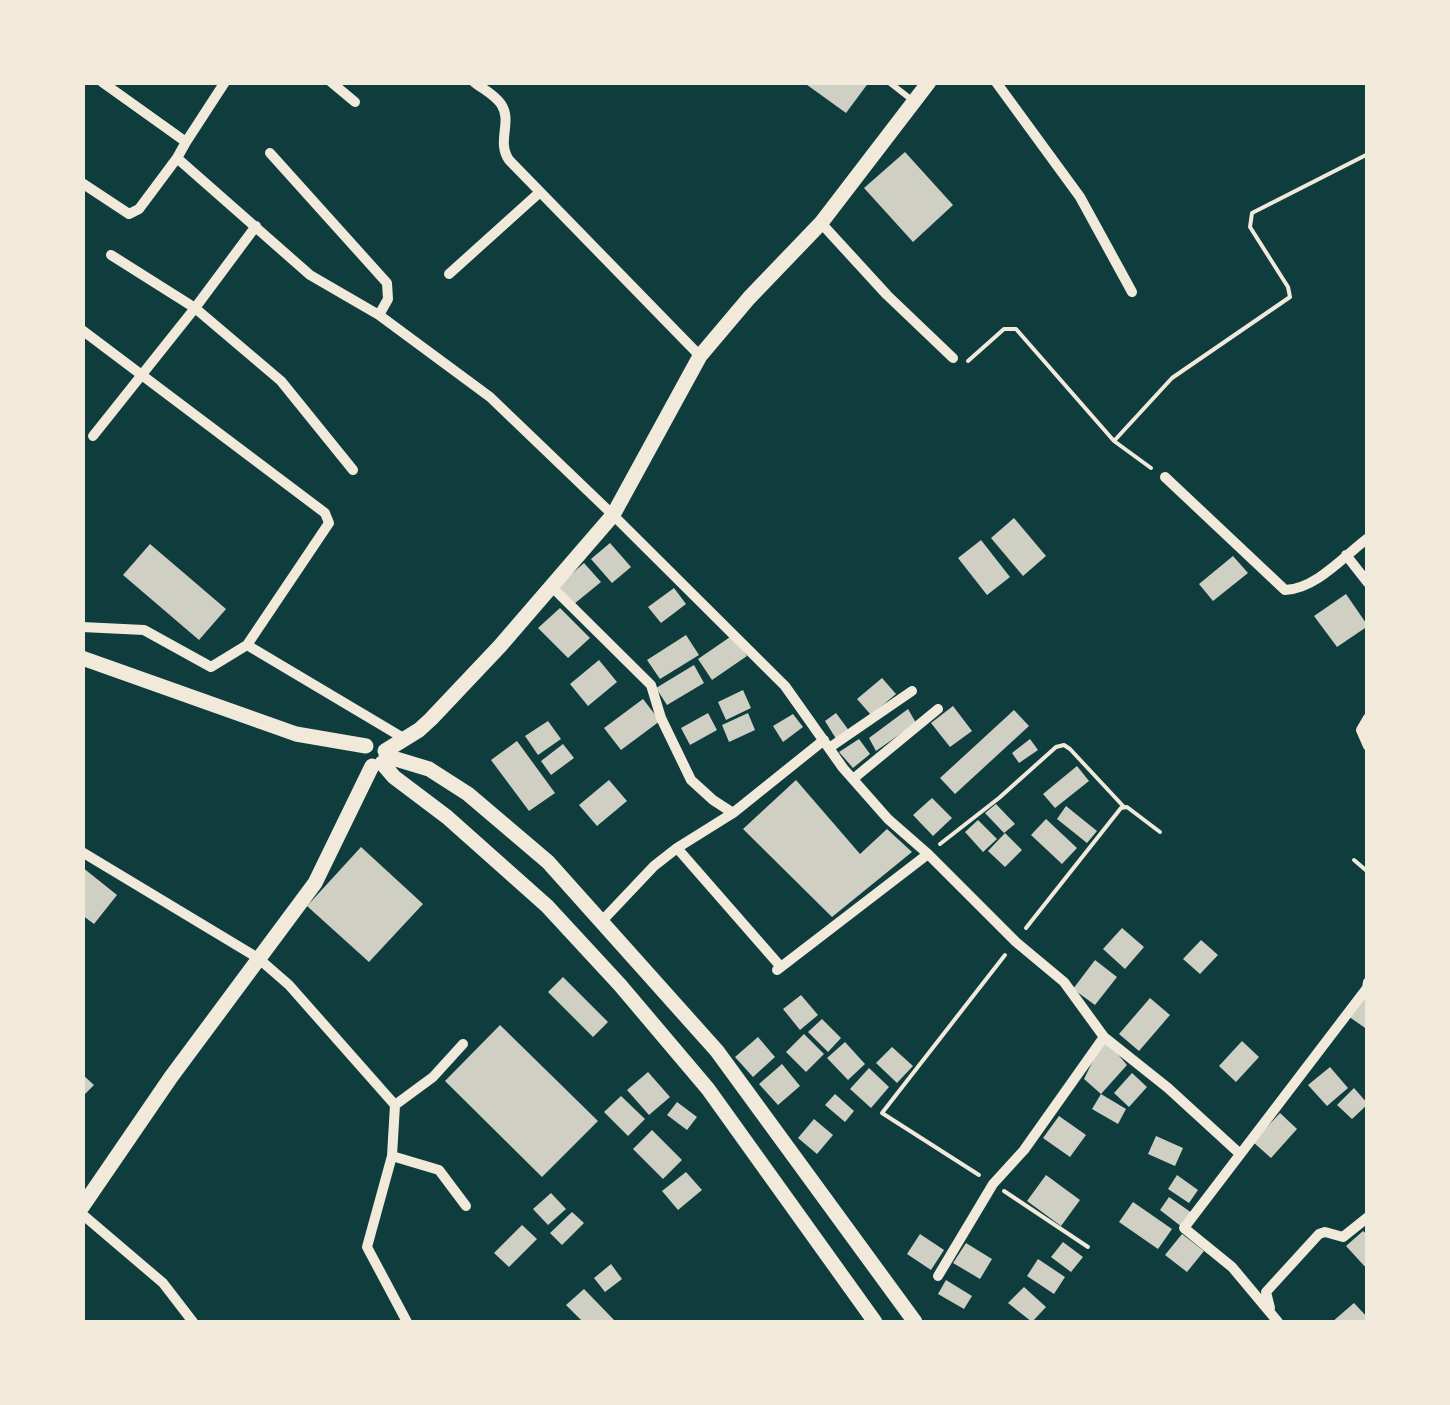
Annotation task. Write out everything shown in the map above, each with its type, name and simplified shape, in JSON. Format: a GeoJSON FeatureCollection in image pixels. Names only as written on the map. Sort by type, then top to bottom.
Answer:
{"type":"FeatureCollection","features":[{"type":"Feature","properties":{"kind":"street"},"geometry":{"type":"LineString","coordinates":[[102,82],[186,142]]}},
{"type":"Feature","properties":{"kind":"street"},"geometry":{"type":"LineString","coordinates":[[82,183],[122,212],[135,213],[225,82]]}},
{"type":"Feature","properties":{"kind":"street"},"geometry":{"type":"LineString","coordinates":[[331,82],[356,102]]}},
{"type":"Feature","properties":{"kind":"street"},"geometry":{"type":"LineString","coordinates":[[474,82],[498,100],[506,117],[501,144],[504,152],[700,356]]}},
{"type":"Feature","properties":{"kind":"street"},"geometry":{"type":"LineString","coordinates":[[193,1322],[163,1283],[82,1210],[171,1077],[314,882],[381,759],[430,719],[500,646],[614,515],[700,356],[749,298],[794,255],[929,82]]}},
{"type":"Feature","properties":{"kind":"street"},"geometry":{"type":"LineString","coordinates":[[996,82],[1080,197],[1132,292]]}},
{"type":"Feature","properties":{"kind":"street"},"geometry":{"type":"LineString","coordinates":[[270,153],[387,282],[388,299],[379,315]]}},
{"type":"Feature","properties":{"kind":"street"},"geometry":{"type":"LineString","coordinates":[[176,158],[310,275],[379,315],[490,398],[614,515],[784,686],[888,819],[1016,942],[1064,982],[1104,1037],[1168,1088],[1239,1153]]}},
{"type":"Feature","properties":{"kind":"street"},"geometry":{"type":"LineString","coordinates":[[449,274],[540,192]]}},
{"type":"Feature","properties":{"kind":"street"},"geometry":{"type":"LineString","coordinates":[[821,222],[887,295],[953,358]]}},
{"type":"Feature","properties":{"kind":"street"},"geometry":{"type":"LineString","coordinates":[[93,436],[256,226]]}},
{"type":"Feature","properties":{"kind":"street"},"geometry":{"type":"LineString","coordinates":[[111,256],[195,308],[281,382],[353,470]]}},
{"type":"Feature","properties":{"kind":"street"},"geometry":{"type":"LineString","coordinates":[[82,330],[328,518],[327,530],[247,645],[211,667],[144,630],[82,626]]}},
{"type":"Feature","properties":{"kind":"street"},"geometry":{"type":"LineString","coordinates":[[1165,477],[1285,590],[1299,588],[1319,577],[1368,538]]}},
{"type":"Feature","properties":{"kind":"street"},"geometry":{"type":"LineString","coordinates":[[1346,555],[1368,583]]}},
{"type":"Feature","properties":{"kind":"street"},"geometry":{"type":"LineString","coordinates":[[551,586],[651,685],[661,718],[691,780],[734,813]]}},
{"type":"Feature","properties":{"kind":"street"},"geometry":{"type":"LineString","coordinates":[[247,645],[405,740]]}},
{"type":"Feature","properties":{"kind":"street"},"geometry":{"type":"LineString","coordinates":[[82,658],[296,734],[366,746],[363,758],[429,769],[468,794],[548,862],[717,1051],[915,1322]]}},
{"type":"Feature","properties":{"kind":"street"},"geometry":{"type":"LineString","coordinates":[[601,922],[654,866],[677,848],[734,813],[827,744],[912,692]]}},
{"type":"Feature","properties":{"kind":"street"},"geometry":{"type":"LineString","coordinates":[[853,779],[938,709]]}},
{"type":"Feature","properties":{"kind":"street"},"geometry":{"type":"LineString","coordinates":[[1368,718],[1361,730],[1368,746]]}},
{"type":"Feature","properties":{"kind":"street"},"geometry":{"type":"LineString","coordinates":[[381,759],[394,778],[447,817],[547,906],[620,985],[708,1089],[875,1322]]}},
{"type":"Feature","properties":{"kind":"street"},"geometry":{"type":"LineString","coordinates":[[677,848],[779,969],[928,854]]}},
{"type":"Feature","properties":{"kind":"street"},"geometry":{"type":"LineString","coordinates":[[82,852],[258,958],[289,985],[395,1105],[392,1156],[367,1247],[407,1322]]}},
{"type":"Feature","properties":{"kind":"street"},"geometry":{"type":"LineString","coordinates":[[1276,1320],[1232,1267],[1184,1228],[1368,988],[1368,982]]}},
{"type":"Feature","properties":{"kind":"street"},"geometry":{"type":"LineString","coordinates":[[938,1276],[993,1184],[1024,1150],[1104,1037]]}},
{"type":"Feature","properties":{"kind":"street"},"geometry":{"type":"LineString","coordinates":[[395,1105],[434,1076],[463,1044]]}},
{"type":"Feature","properties":{"kind":"street"},"geometry":{"type":"LineString","coordinates":[[392,1156],[439,1170],[466,1206]]}},
{"type":"Feature","properties":{"kind":"street"},"geometry":{"type":"LineString","coordinates":[[1276,1320],[1266,1292],[1318,1234],[1343,1237],[1368,1218]]}},
{"type":"Feature","properties":{"kind":"lane"},"geometry":{"type":"LineString","coordinates":[[888,82],[912,100]]}},
{"type":"Feature","properties":{"kind":"path"},"geometry":{"type":"LineString","coordinates":[[1114,442],[1172,378],[1290,297],[1288,287],[1250,227],[1252,213],[1368,154]]}},
{"type":"Feature","properties":{"kind":"path"},"geometry":{"type":"LineString","coordinates":[[953,358],[966,362],[1004,329],[1016,330],[1114,442],[1165,477]]}},
{"type":"Feature","properties":{"kind":"path"},"geometry":{"type":"LineString","coordinates":[[928,854],[1000,798],[1056,747],[1064,745],[1124,807]]}},
{"type":"Feature","properties":{"kind":"path"},"geometry":{"type":"LineString","coordinates":[[1354,860],[1368,872]]}},
{"type":"Feature","properties":{"kind":"path"},"geometry":{"type":"LineString","coordinates":[[882,1113],[1088,1247]]}},
{"type":"Feature","properties":{"kind":"building"},"geometry":{"type":"Polygon","coordinates":[[[803,82],[869,82],[846,113],[803,82]]]}},
{"type":"Feature","properties":{"kind":"building"},"geometry":{"type":"Polygon","coordinates":[[[905,152],[953,205],[913,242],[864,188],[905,152]]]}},
{"type":"Feature","properties":{"kind":"building"},"geometry":{"type":"Polygon","coordinates":[[[1014,518],[1046,556],[1023,576],[991,538],[1014,518]]]}},
{"type":"Feature","properties":{"kind":"building"},"geometry":{"type":"Polygon","coordinates":[[[981,540],[1010,577],[987,595],[958,558],[981,540]]]}},
{"type":"Feature","properties":{"kind":"building"},"geometry":{"type":"Polygon","coordinates":[[[610,543],[631,567],[612,583],[591,559],[610,543]]]}},
{"type":"Feature","properties":{"kind":"building"},"geometry":{"type":"Polygon","coordinates":[[[150,544],[226,609],[199,640],[123,575],[150,544]]]}},
{"type":"Feature","properties":{"kind":"building"},"geometry":{"type":"Polygon","coordinates":[[[1233,556],[1248,573],[1213,601],[1199,584],[1233,556]]]}},
{"type":"Feature","properties":{"kind":"building"},"geometry":{"type":"Polygon","coordinates":[[[584,563],[601,582],[574,604],[558,586],[584,563]]]}},
{"type":"Feature","properties":{"kind":"building"},"geometry":{"type":"Polygon","coordinates":[[[674,588],[686,604],[661,623],[648,607],[674,588]]]}},
{"type":"Feature","properties":{"kind":"building"},"geometry":{"type":"Polygon","coordinates":[[[1346,594],[1368,626],[1337,647],[1314,616],[1346,594]]]}},
{"type":"Feature","properties":{"kind":"building"},"geometry":{"type":"Polygon","coordinates":[[[560,608],[590,638],[568,658],[538,628],[560,608]]]}},
{"type":"Feature","properties":{"kind":"building"},"geometry":{"type":"Polygon","coordinates":[[[686,635],[699,655],[660,679],[647,660],[686,635]]]}},
{"type":"Feature","properties":{"kind":"building"},"geometry":{"type":"Polygon","coordinates":[[[733,635],[747,656],[712,680],[698,659],[733,635]]]}},
{"type":"Feature","properties":{"kind":"building"},"geometry":{"type":"Polygon","coordinates":[[[599,660],[617,682],[588,706],[570,684],[599,660]]]}},
{"type":"Feature","properties":{"kind":"building"},"geometry":{"type":"Polygon","coordinates":[[[694,665],[704,683],[667,705],[656,688],[694,665]]]}},
{"type":"Feature","properties":{"kind":"building"},"geometry":{"type":"Polygon","coordinates":[[[882,678],[896,694],[871,715],[857,699],[882,678]]]}},
{"type":"Feature","properties":{"kind":"building"},"geometry":{"type":"Polygon","coordinates":[[[743,690],[751,708],[726,720],[718,702],[743,690]]]}},
{"type":"Feature","properties":{"kind":"building"},"geometry":{"type":"Polygon","coordinates":[[[643,699],[660,721],[621,750],[604,728],[643,699]]]}},
{"type":"Feature","properties":{"kind":"building"},"geometry":{"type":"Polygon","coordinates":[[[953,706],[972,731],[950,747],[931,723],[953,706]]]}},
{"type":"Feature","properties":{"kind":"building"},"geometry":{"type":"Polygon","coordinates":[[[908,709],[916,723],[876,751],[869,738],[908,709]]]}},
{"type":"Feature","properties":{"kind":"building"},"geometry":{"type":"Polygon","coordinates":[[[1014,710],[1029,726],[955,794],[940,778],[1014,710]]]}},
{"type":"Feature","properties":{"kind":"building"},"geometry":{"type":"Polygon","coordinates":[[[708,713],[717,730],[690,745],[681,728],[708,713]]]}},
{"type":"Feature","properties":{"kind":"building"},"geometry":{"type":"Polygon","coordinates":[[[748,713],[755,730],[729,742],[722,725],[748,713]]]}},
{"type":"Feature","properties":{"kind":"building"},"geometry":{"type":"Polygon","coordinates":[[[836,713],[850,732],[838,742],[825,721],[836,713]]]}},
{"type":"Feature","properties":{"kind":"building"},"geometry":{"type":"Polygon","coordinates":[[[793,714],[803,727],[783,742],[773,726],[793,714]]]}},
{"type":"Feature","properties":{"kind":"building"},"geometry":{"type":"Polygon","coordinates":[[[548,721],[561,739],[538,755],[525,736],[548,721]]]}},
{"type":"Feature","properties":{"kind":"building"},"geometry":{"type":"Polygon","coordinates":[[[859,739],[870,754],[853,768],[839,752],[859,739]]]}},
{"type":"Feature","properties":{"kind":"building"},"geometry":{"type":"Polygon","coordinates":[[[1030,739],[1038,750],[1019,763],[1012,753],[1030,739]]]}},
{"type":"Feature","properties":{"kind":"building"},"geometry":{"type":"Polygon","coordinates":[[[517,741],[555,793],[529,811],[491,760],[517,741]]]}},
{"type":"Feature","properties":{"kind":"building"},"geometry":{"type":"Polygon","coordinates":[[[563,744],[574,758],[551,775],[541,761],[563,744]]]}},
{"type":"Feature","properties":{"kind":"building"},"geometry":{"type":"Polygon","coordinates":[[[1077,766],[1089,781],[1055,808],[1043,794],[1077,766]]]}},
{"type":"Feature","properties":{"kind":"building"},"geometry":{"type":"Polygon","coordinates":[[[609,780],[627,801],[597,826],[579,805],[609,780]]]}},
{"type":"Feature","properties":{"kind":"building"},"geometry":{"type":"Polygon","coordinates":[[[796,780],[860,854],[887,829],[912,852],[832,917],[743,829],[796,780]]]}},
{"type":"Feature","properties":{"kind":"building"},"geometry":{"type":"Polygon","coordinates":[[[932,798],[952,818],[933,836],[913,815],[932,798]]]}},
{"type":"Feature","properties":{"kind":"building"},"geometry":{"type":"Polygon","coordinates":[[[996,804],[1015,824],[1004,833],[985,813],[996,804]]]}},
{"type":"Feature","properties":{"kind":"building"},"geometry":{"type":"Polygon","coordinates":[[[1066,806],[1097,831],[1087,843],[1057,819],[1066,806]]]}},
{"type":"Feature","properties":{"kind":"building"},"geometry":{"type":"Polygon","coordinates":[[[1046,819],[1077,848],[1062,864],[1031,835],[1046,819]]]}},
{"type":"Feature","properties":{"kind":"building"},"geometry":{"type":"Polygon","coordinates":[[[978,820],[997,839],[983,852],[965,832],[978,820]]]}},
{"type":"Feature","properties":{"kind":"building"},"geometry":{"type":"Polygon","coordinates":[[[1005,833],[1022,850],[1005,867],[988,851],[1005,833]]]}},
{"type":"Feature","properties":{"kind":"building"},"geometry":{"type":"Polygon","coordinates":[[[361,847],[423,904],[369,962],[307,906],[361,847]]]}},
{"type":"Feature","properties":{"kind":"building"},"geometry":{"type":"Polygon","coordinates":[[[82,867],[117,895],[94,924],[82,915],[82,867]]]}},
{"type":"Feature","properties":{"kind":"building"},"geometry":{"type":"Polygon","coordinates":[[[1122,928],[1144,947],[1125,969],[1103,949],[1122,928]]]}},
{"type":"Feature","properties":{"kind":"building"},"geometry":{"type":"Polygon","coordinates":[[[1201,940],[1218,955],[1200,974],[1183,959],[1201,940]]]}},
{"type":"Feature","properties":{"kind":"building"},"geometry":{"type":"Polygon","coordinates":[[[1095,960],[1117,977],[1095,1005],[1073,989],[1095,960]]]}},
{"type":"Feature","properties":{"kind":"building"},"geometry":{"type":"Polygon","coordinates":[[[563,977],[608,1022],[593,1037],[548,992],[563,977]]]}},
{"type":"Feature","properties":{"kind":"building"},"geometry":{"type":"Polygon","coordinates":[[[801,995],[818,1015],[800,1030],[783,1009],[801,995]]]}},
{"type":"Feature","properties":{"kind":"building"},"geometry":{"type":"Polygon","coordinates":[[[1364,995],[1368,998],[1368,1030],[1348,1016],[1364,995]]]}},
{"type":"Feature","properties":{"kind":"building"},"geometry":{"type":"Polygon","coordinates":[[[1150,998],[1170,1015],[1139,1051],[1119,1034],[1150,998]]]}},
{"type":"Feature","properties":{"kind":"building"},"geometry":{"type":"Polygon","coordinates":[[[822,1019],[841,1038],[828,1052],[808,1032],[822,1019]]]}},
{"type":"Feature","properties":{"kind":"building"},"geometry":{"type":"Polygon","coordinates":[[[500,1025],[598,1121],[542,1177],[445,1081],[500,1025]]]}},
{"type":"Feature","properties":{"kind":"building"},"geometry":{"type":"Polygon","coordinates":[[[804,1034],[824,1054],[806,1072],[786,1052],[804,1034]]]}},
{"type":"Feature","properties":{"kind":"building"},"geometry":{"type":"Polygon","coordinates":[[[758,1037],[775,1057],[753,1077],[735,1057],[758,1037]]]}},
{"type":"Feature","properties":{"kind":"building"},"geometry":{"type":"Polygon","coordinates":[[[1104,1038],[1127,1065],[1101,1094],[1084,1079],[1104,1038]]]}},
{"type":"Feature","properties":{"kind":"building"},"geometry":{"type":"Polygon","coordinates":[[[1242,1041],[1259,1057],[1236,1082],[1219,1066],[1242,1041]]]}},
{"type":"Feature","properties":{"kind":"building"},"geometry":{"type":"Polygon","coordinates":[[[845,1042],[865,1064],[848,1080],[827,1058],[845,1042]]]}},
{"type":"Feature","properties":{"kind":"building"},"geometry":{"type":"Polygon","coordinates":[[[892,1047],[913,1066],[897,1083],[876,1063],[892,1047]]]}},
{"type":"Feature","properties":{"kind":"building"},"geometry":{"type":"Polygon","coordinates":[[[782,1064],[800,1086],[778,1105],[759,1084],[782,1064]]]}},
{"type":"Feature","properties":{"kind":"building"},"geometry":{"type":"Polygon","coordinates":[[[1330,1067],[1348,1088],[1327,1106],[1308,1085],[1330,1067]]]}},
{"type":"Feature","properties":{"kind":"building"},"geometry":{"type":"Polygon","coordinates":[[[869,1068],[889,1087],[871,1108],[850,1089],[869,1068]]]}},
{"type":"Feature","properties":{"kind":"building"},"geometry":{"type":"Polygon","coordinates":[[[648,1072],[670,1097],[649,1115],[627,1090],[648,1072]]]}},
{"type":"Feature","properties":{"kind":"building"},"geometry":{"type":"Polygon","coordinates":[[[1132,1073],[1147,1087],[1129,1107],[1114,1093],[1132,1073]]]}},
{"type":"Feature","properties":{"kind":"building"},"geometry":{"type":"Polygon","coordinates":[[[82,1074],[94,1085],[82,1097],[82,1074]]]}},
{"type":"Feature","properties":{"kind":"building"},"geometry":{"type":"Polygon","coordinates":[[[1354,1088],[1368,1104],[1352,1119],[1337,1105],[1354,1088]]]}},
{"type":"Feature","properties":{"kind":"building"},"geometry":{"type":"Polygon","coordinates":[[[835,1094],[854,1111],[845,1122],[825,1105],[835,1094]]]}},
{"type":"Feature","properties":{"kind":"building"},"geometry":{"type":"Polygon","coordinates":[[[1101,1094],[1126,1109],[1118,1124],[1092,1109],[1101,1094]]]}},
{"type":"Feature","properties":{"kind":"building"},"geometry":{"type":"Polygon","coordinates":[[[621,1096],[645,1119],[628,1136],[604,1112],[621,1096]]]}},
{"type":"Feature","properties":{"kind":"building"},"geometry":{"type":"Polygon","coordinates":[[[677,1102],[697,1117],[687,1130],[667,1115],[677,1102]]]}},
{"type":"Feature","properties":{"kind":"building"},"geometry":{"type":"Polygon","coordinates":[[[1280,1113],[1297,1129],[1271,1158],[1253,1142],[1280,1113]]]}},
{"type":"Feature","properties":{"kind":"building"},"geometry":{"type":"Polygon","coordinates":[[[1059,1116],[1086,1135],[1070,1157],[1043,1138],[1059,1116]]]}},
{"type":"Feature","properties":{"kind":"building"},"geometry":{"type":"Polygon","coordinates":[[[814,1119],[833,1135],[817,1154],[798,1138],[814,1119]]]}},
{"type":"Feature","properties":{"kind":"building"},"geometry":{"type":"Polygon","coordinates":[[[652,1130],[682,1160],[663,1179],[633,1149],[652,1130]]]}},
{"type":"Feature","properties":{"kind":"building"},"geometry":{"type":"Polygon","coordinates":[[[1156,1136],[1183,1148],[1175,1166],[1148,1154],[1156,1136]]]}},
{"type":"Feature","properties":{"kind":"building"},"geometry":{"type":"Polygon","coordinates":[[[686,1172],[702,1190],[678,1210],[662,1191],[686,1172]]]}},
{"type":"Feature","properties":{"kind":"building"},"geometry":{"type":"Polygon","coordinates":[[[1046,1175],[1080,1200],[1061,1226],[1027,1201],[1046,1175]]]}},
{"type":"Feature","properties":{"kind":"building"},"geometry":{"type":"Polygon","coordinates":[[[1177,1175],[1198,1190],[1189,1203],[1168,1189],[1177,1175]]]}},
{"type":"Feature","properties":{"kind":"building"},"geometry":{"type":"Polygon","coordinates":[[[551,1193],[566,1209],[548,1225],[533,1209],[551,1193]]]}},
{"type":"Feature","properties":{"kind":"building"},"geometry":{"type":"Polygon","coordinates":[[[1169,1197],[1192,1213],[1182,1227],[1160,1210],[1169,1197]]]}},
{"type":"Feature","properties":{"kind":"building"},"geometry":{"type":"Polygon","coordinates":[[[1133,1202],[1172,1229],[1158,1249],[1119,1222],[1133,1202]]]}},
{"type":"Feature","properties":{"kind":"building"},"geometry":{"type":"Polygon","coordinates":[[[572,1212],[584,1223],[562,1245],[550,1233],[572,1212]]]}},
{"type":"Feature","properties":{"kind":"building"},"geometry":{"type":"Polygon","coordinates":[[[522,1225],[537,1239],[509,1267],[494,1253],[522,1225]]]}},
{"type":"Feature","properties":{"kind":"building"},"geometry":{"type":"Polygon","coordinates":[[[1363,1231],[1368,1235],[1368,1270],[1346,1246],[1363,1231]]]}},
{"type":"Feature","properties":{"kind":"building"},"geometry":{"type":"Polygon","coordinates":[[[920,1234],[944,1250],[931,1270],[907,1254],[920,1234]]]}},
{"type":"Feature","properties":{"kind":"building"},"geometry":{"type":"Polygon","coordinates":[[[1182,1234],[1204,1251],[1187,1272],[1165,1255],[1182,1234]]]}},
{"type":"Feature","properties":{"kind":"building"},"geometry":{"type":"Polygon","coordinates":[[[1063,1242],[1083,1257],[1071,1272],[1051,1257],[1063,1242]]]}},
{"type":"Feature","properties":{"kind":"building"},"geometry":{"type":"Polygon","coordinates":[[[966,1243],[992,1259],[980,1279],[953,1263],[966,1243]]]}},
{"type":"Feature","properties":{"kind":"building"},"geometry":{"type":"Polygon","coordinates":[[[1038,1259],[1065,1277],[1054,1294],[1027,1276],[1038,1259]]]}},
{"type":"Feature","properties":{"kind":"building"},"geometry":{"type":"Polygon","coordinates":[[[611,1264],[622,1279],[605,1292],[594,1278],[611,1264]]]}},
{"type":"Feature","properties":{"kind":"building"},"geometry":{"type":"Polygon","coordinates":[[[946,1280],[972,1296],[964,1309],[938,1294],[946,1280]]]}},
{"type":"Feature","properties":{"kind":"building"},"geometry":{"type":"Polygon","coordinates":[[[1024,1287],[1046,1307],[1032,1322],[1008,1303],[1024,1287]]]}},
{"type":"Feature","properties":{"kind":"building"},"geometry":{"type":"Polygon","coordinates":[[[584,1289],[616,1322],[583,1322],[566,1305],[584,1289]]]}},
{"type":"Feature","properties":{"kind":"building"},"geometry":{"type":"Polygon","coordinates":[[[1354,1303],[1368,1322],[1332,1322],[1354,1303]]]}}]}
